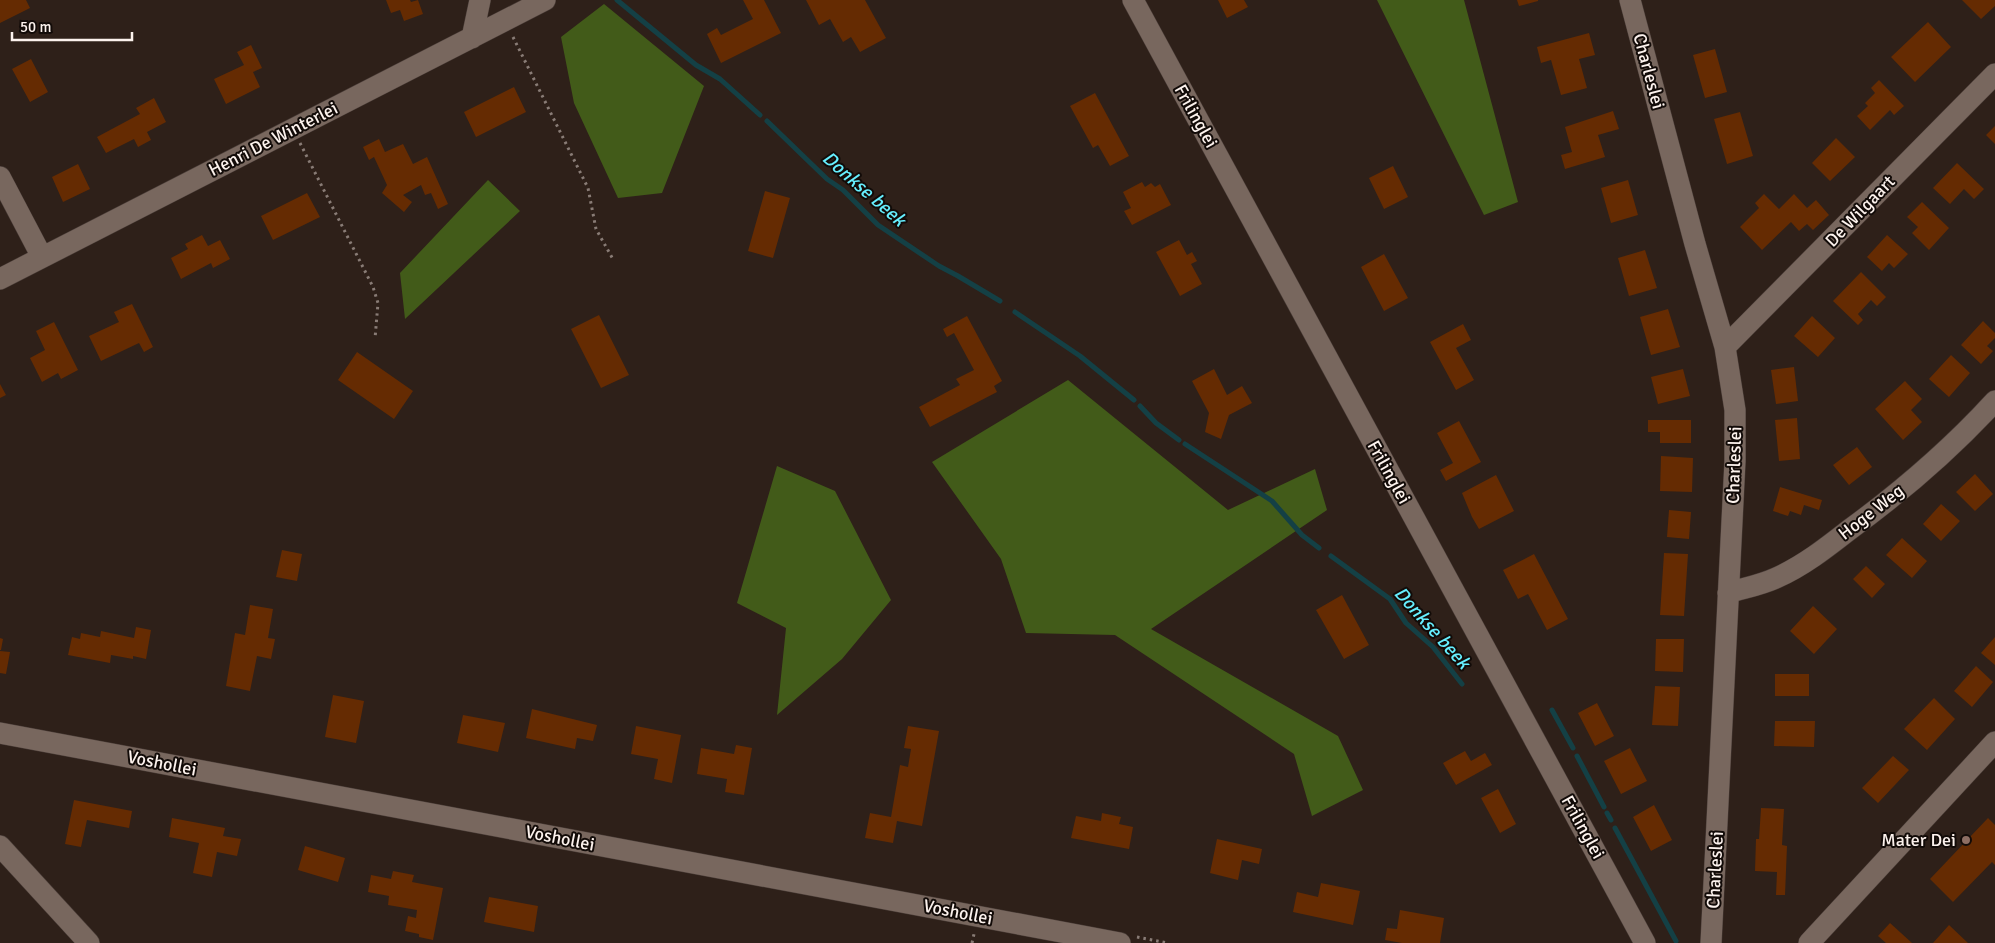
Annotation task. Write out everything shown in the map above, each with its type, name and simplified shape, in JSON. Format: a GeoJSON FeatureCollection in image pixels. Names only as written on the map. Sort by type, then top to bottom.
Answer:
{"type":"FeatureCollection","features":[{"type":"Feature","properties":{"kind":"street"},"geometry":{"type":"LineString","coordinates":[[472,38],[480,0]]}},
{"type":"Feature","properties":{"kind":"street","name":"Henri De Winterlei"},"geometry":{"type":"LineString","coordinates":[[0,279],[545,0]]}},
{"type":"Feature","properties":{"kind":"street","name":"Frilinglei"},"geometry":{"type":"LineString","coordinates":[[1133,0],[1646,943]]}},
{"type":"Feature","properties":{"kind":"street","name":"Charleslei"},"geometry":{"type":"LineString","coordinates":[[1630,0],[1695,244],[1725,347],[1735,410],[1711,943]]}},
{"type":"Feature","properties":{"kind":"street","name":"De Wilgaart"},"geometry":{"type":"LineString","coordinates":[[1725,347],[1995,74]]}},
{"type":"Feature","properties":{"kind":"street"},"geometry":{"type":"LineString","coordinates":[[0,177],[42,257]]}},
{"type":"Feature","properties":{"kind":"street","name":"Hoge Weg"},"geometry":{"type":"LineString","coordinates":[[1728,593],[1775,579],[1824,549],[1870,515],[1935,461],[1995,401]]}},
{"type":"Feature","properties":{"kind":"street","name":"Voshollei"},"geometry":{"type":"LineString","coordinates":[[0,733],[1120,943]]}},
{"type":"Feature","properties":{"kind":"street"},"geometry":{"type":"LineString","coordinates":[[1808,943],[1995,742]]}},
{"type":"Feature","properties":{"kind":"street"},"geometry":{"type":"LineString","coordinates":[[0,846],[88,943]]}},
{"type":"Feature","properties":{"kind":"path"},"geometry":{"type":"LineString","coordinates":[[504,21],[588,188],[596,229],[614,261]]}},
{"type":"Feature","properties":{"kind":"path"},"geometry":{"type":"LineString","coordinates":[[293,129],[373,287],[378,303],[375,339]]}},
{"type":"Feature","properties":{"kind":"green space"},"geometry":{"type":"Polygon","coordinates":[[[1377,0],[1464,0],[1518,202],[1484,215],[1377,0]]]}},
{"type":"Feature","properties":{"kind":"green space"},"geometry":{"type":"Polygon","coordinates":[[[604,4],[704,86],[662,193],[618,198],[574,103],[561,37],[604,4]]]}},
{"type":"Feature","properties":{"kind":"green space"},"geometry":{"type":"Polygon","coordinates":[[[488,180],[520,211],[405,319],[400,273],[488,180]]]}},
{"type":"Feature","properties":{"kind":"green space"},"geometry":{"type":"Polygon","coordinates":[[[1068,380],[1228,510],[1315,469],[1327,510],[1151,629],[1338,736],[1363,790],[1312,816],[1294,754],[1115,635],[1026,633],[1001,559],[932,462],[1068,380]]]}},
{"type":"Feature","properties":{"kind":"green space"},"geometry":{"type":"Polygon","coordinates":[[[777,466],[835,491],[891,600],[842,659],[777,715],[786,628],[737,603],[777,466]]]}},
{"type":"Feature","properties":{"kind":"building"},"geometry":{"type":"Polygon","coordinates":[[[0,0],[26,0],[30,8],[0,23],[0,0]]]}},
{"type":"Feature","properties":{"kind":"building"},"geometry":{"type":"Polygon","coordinates":[[[386,0],[410,0],[411,2],[418,0],[423,14],[404,21],[400,10],[391,13],[386,0]]]}},
{"type":"Feature","properties":{"kind":"building"},"geometry":{"type":"Polygon","coordinates":[[[743,0],[764,0],[781,33],[721,63],[707,34],[717,28],[721,35],[753,19],[743,0]]]}},
{"type":"Feature","properties":{"kind":"building"},"geometry":{"type":"Polygon","coordinates":[[[806,0],[865,0],[886,38],[860,52],[851,37],[843,42],[830,19],[819,25],[806,0]]]}},
{"type":"Feature","properties":{"kind":"building"},"geometry":{"type":"Polygon","coordinates":[[[1218,0],[1244,0],[1248,7],[1227,18],[1218,0]]]}},
{"type":"Feature","properties":{"kind":"building"},"geometry":{"type":"Polygon","coordinates":[[[1517,0],[1538,0],[1538,1],[1519,6],[1517,0]]]}},
{"type":"Feature","properties":{"kind":"building"},"geometry":{"type":"Polygon","coordinates":[[[1962,0],[1995,0],[1995,6],[1981,19],[1962,0]]]}},
{"type":"Feature","properties":{"kind":"building"},"geometry":{"type":"Polygon","coordinates":[[[1928,22],[1951,47],[1915,82],[1891,57],[1928,22]]]}},
{"type":"Feature","properties":{"kind":"building"},"geometry":{"type":"Polygon","coordinates":[[[1589,33],[1595,55],[1579,59],[1587,88],[1561,95],[1551,60],[1541,63],[1537,47],[1589,33]]]}},
{"type":"Feature","properties":{"kind":"building"},"geometry":{"type":"Polygon","coordinates":[[[251,45],[262,68],[253,72],[260,87],[226,104],[214,79],[244,65],[237,52],[251,45]]]}},
{"type":"Feature","properties":{"kind":"building"},"geometry":{"type":"Polygon","coordinates":[[[1715,49],[1727,92],[1705,98],[1693,55],[1715,49]]]}},
{"type":"Feature","properties":{"kind":"building"},"geometry":{"type":"Polygon","coordinates":[[[31,59],[48,92],[30,102],[12,69],[31,59]]]}},
{"type":"Feature","properties":{"kind":"building"},"geometry":{"type":"Polygon","coordinates":[[[1879,80],[1904,106],[1894,115],[1890,110],[1870,130],[1857,116],[1868,106],[1865,103],[1875,93],[1871,88],[1879,80]]]}},
{"type":"Feature","properties":{"kind":"building"},"geometry":{"type":"Polygon","coordinates":[[[514,87],[526,112],[476,137],[464,112],[514,87]]]}},
{"type":"Feature","properties":{"kind":"building"},"geometry":{"type":"Polygon","coordinates":[[[1095,93],[1129,156],[1110,166],[1098,145],[1093,148],[1070,106],[1095,93]]]}},
{"type":"Feature","properties":{"kind":"building"},"geometry":{"type":"Polygon","coordinates":[[[154,98],[166,122],[147,132],[151,140],[138,147],[134,139],[106,153],[97,137],[140,114],[136,108],[154,98]]]}},
{"type":"Feature","properties":{"kind":"building"},"geometry":{"type":"Polygon","coordinates":[[[1613,111],[1619,129],[1598,135],[1605,157],[1565,169],[1561,155],[1572,152],[1565,127],[1613,111]]]}},
{"type":"Feature","properties":{"kind":"building"},"geometry":{"type":"Polygon","coordinates":[[[1740,112],[1753,156],[1727,164],[1714,119],[1740,112]]]}},
{"type":"Feature","properties":{"kind":"building"},"geometry":{"type":"Polygon","coordinates":[[[1995,126],[1995,144],[1986,135],[1995,126]]]}},
{"type":"Feature","properties":{"kind":"building"},"geometry":{"type":"Polygon","coordinates":[[[1836,138],[1855,157],[1830,181],[1812,163],[1836,138]]]}},
{"type":"Feature","properties":{"kind":"building"},"geometry":{"type":"Polygon","coordinates":[[[379,139],[385,152],[403,144],[413,164],[427,157],[448,204],[438,209],[431,193],[425,195],[421,185],[403,195],[412,202],[404,212],[382,193],[387,185],[374,157],[369,160],[363,147],[379,139]]]}},
{"type":"Feature","properties":{"kind":"building"},"geometry":{"type":"Polygon","coordinates":[[[1957,163],[1984,189],[1974,199],[1964,189],[1950,204],[1933,188],[1957,163]]]}},
{"type":"Feature","properties":{"kind":"building"},"geometry":{"type":"Polygon","coordinates":[[[78,164],[90,189],[63,202],[52,177],[78,164]]]}},
{"type":"Feature","properties":{"kind":"building"},"geometry":{"type":"Polygon","coordinates":[[[1393,166],[1408,197],[1384,209],[1369,178],[1393,166]]]}},
{"type":"Feature","properties":{"kind":"building"},"geometry":{"type":"Polygon","coordinates":[[[1628,180],[1638,215],[1611,223],[1601,188],[1628,180]]]}},
{"type":"Feature","properties":{"kind":"building"},"geometry":{"type":"Polygon","coordinates":[[[1142,182],[1145,187],[1151,183],[1155,187],[1160,184],[1171,205],[1132,225],[1124,211],[1131,208],[1123,192],[1142,182]]]}},
{"type":"Feature","properties":{"kind":"building"},"geometry":{"type":"Polygon","coordinates":[[[765,191],[790,198],[773,258],[748,251],[765,191]]]}},
{"type":"Feature","properties":{"kind":"building"},"geometry":{"type":"Polygon","coordinates":[[[307,193],[320,217],[273,240],[261,216],[307,193]]]}},
{"type":"Feature","properties":{"kind":"building"},"geometry":{"type":"Polygon","coordinates":[[[1764,194],[1779,209],[1794,194],[1807,208],[1816,200],[1829,215],[1813,230],[1807,224],[1799,231],[1791,222],[1762,250],[1740,227],[1759,208],[1755,203],[1764,194]]]}},
{"type":"Feature","properties":{"kind":"building"},"geometry":{"type":"Polygon","coordinates":[[[1922,202],[1949,228],[1929,250],[1912,233],[1918,227],[1907,217],[1922,202]]]}},
{"type":"Feature","properties":{"kind":"building"},"geometry":{"type":"Polygon","coordinates":[[[202,235],[208,246],[220,240],[230,259],[213,268],[211,263],[181,279],[171,258],[188,249],[185,244],[202,235]]]}},
{"type":"Feature","properties":{"kind":"building"},"geometry":{"type":"Polygon","coordinates":[[[1887,235],[1908,254],[1894,268],[1889,263],[1882,271],[1867,257],[1887,235]]]}},
{"type":"Feature","properties":{"kind":"building"},"geometry":{"type":"Polygon","coordinates":[[[1179,240],[1187,255],[1192,252],[1197,261],[1191,264],[1202,284],[1180,296],[1156,252],[1179,240]]]}},
{"type":"Feature","properties":{"kind":"building"},"geometry":{"type":"Polygon","coordinates":[[[1645,250],[1657,288],[1629,296],[1618,258],[1645,250]]]}},
{"type":"Feature","properties":{"kind":"building"},"geometry":{"type":"Polygon","coordinates":[[[1384,254],[1408,298],[1384,311],[1361,267],[1384,254]]]}},
{"type":"Feature","properties":{"kind":"building"},"geometry":{"type":"Polygon","coordinates":[[[1861,272],[1886,297],[1877,306],[1871,300],[1858,314],[1863,320],[1858,325],[1833,301],[1861,272]]]}},
{"type":"Feature","properties":{"kind":"building"},"geometry":{"type":"Polygon","coordinates":[[[132,304],[153,347],[144,352],[139,343],[101,361],[89,336],[119,322],[114,312],[132,304]]]}},
{"type":"Feature","properties":{"kind":"building"},"geometry":{"type":"Polygon","coordinates":[[[1668,309],[1680,347],[1651,355],[1640,317],[1668,309]]]}},
{"type":"Feature","properties":{"kind":"building"},"geometry":{"type":"Polygon","coordinates":[[[599,315],[629,375],[601,388],[571,329],[599,315]]]}},
{"type":"Feature","properties":{"kind":"building"},"geometry":{"type":"Polygon","coordinates":[[[967,316],[1002,381],[994,386],[997,392],[930,427],[919,407],[960,385],[956,379],[974,370],[954,333],[947,337],[943,329],[967,316]]]}},
{"type":"Feature","properties":{"kind":"building"},"geometry":{"type":"Polygon","coordinates":[[[1812,316],[1835,338],[1818,357],[1794,336],[1812,316]]]}},
{"type":"Feature","properties":{"kind":"building"},"geometry":{"type":"Polygon","coordinates":[[[1983,321],[1995,333],[1995,338],[1987,346],[1993,351],[1981,364],[1961,345],[1983,321]]]}},
{"type":"Feature","properties":{"kind":"building"},"geometry":{"type":"Polygon","coordinates":[[[54,322],[78,370],[61,379],[58,373],[42,382],[30,358],[45,350],[36,331],[54,322]]]}},
{"type":"Feature","properties":{"kind":"building"},"geometry":{"type":"Polygon","coordinates":[[[1463,324],[1471,340],[1456,348],[1474,380],[1456,390],[1430,342],[1463,324]]]}},
{"type":"Feature","properties":{"kind":"building"},"geometry":{"type":"Polygon","coordinates":[[[357,352],[413,391],[394,419],[338,380],[357,352]]]}},
{"type":"Feature","properties":{"kind":"building"},"geometry":{"type":"Polygon","coordinates":[[[1951,355],[1970,373],[1949,397],[1929,379],[1951,355]]]}},
{"type":"Feature","properties":{"kind":"building"},"geometry":{"type":"Polygon","coordinates":[[[1794,367],[1798,401],[1776,404],[1771,370],[1794,367]]]}},
{"type":"Feature","properties":{"kind":"building"},"geometry":{"type":"Polygon","coordinates":[[[1214,369],[1227,395],[1242,386],[1252,403],[1229,415],[1221,439],[1205,432],[1209,413],[1192,381],[1214,369]]]}},
{"type":"Feature","properties":{"kind":"building"},"geometry":{"type":"Polygon","coordinates":[[[1683,369],[1690,396],[1658,404],[1651,377],[1683,369]]]}},
{"type":"Feature","properties":{"kind":"building"},"geometry":{"type":"Polygon","coordinates":[[[1905,381],[1922,399],[1911,410],[1922,422],[1903,440],[1875,409],[1905,381]]]}},
{"type":"Feature","properties":{"kind":"building"},"geometry":{"type":"Polygon","coordinates":[[[0,384],[6,395],[0,398],[0,384]]]}},
{"type":"Feature","properties":{"kind":"building"},"geometry":{"type":"Polygon","coordinates":[[[1797,418],[1800,459],[1779,461],[1775,420],[1797,418]]]}},
{"type":"Feature","properties":{"kind":"building"},"geometry":{"type":"Polygon","coordinates":[[[1648,420],[1691,420],[1691,443],[1660,443],[1660,432],[1648,432],[1648,420]]]}},
{"type":"Feature","properties":{"kind":"building"},"geometry":{"type":"Polygon","coordinates":[[[1459,421],[1481,462],[1446,481],[1440,470],[1453,463],[1437,433],[1459,421]]]}},
{"type":"Feature","properties":{"kind":"building"},"geometry":{"type":"Polygon","coordinates":[[[1857,447],[1872,467],[1849,485],[1833,465],[1857,447]]]}},
{"type":"Feature","properties":{"kind":"building"},"geometry":{"type":"Polygon","coordinates":[[[1661,456],[1693,458],[1692,492],[1660,491],[1661,456]]]}},
{"type":"Feature","properties":{"kind":"building"},"geometry":{"type":"Polygon","coordinates":[[[1975,474],[1993,494],[1975,511],[1956,492],[1975,474]]]}},
{"type":"Feature","properties":{"kind":"building"},"geometry":{"type":"Polygon","coordinates":[[[1496,475],[1514,511],[1479,529],[1462,493],[1496,475]]]}},
{"type":"Feature","properties":{"kind":"building"},"geometry":{"type":"Polygon","coordinates":[[[1780,487],[1822,500],[1819,510],[1804,505],[1801,515],[1790,511],[1788,516],[1773,511],[1780,487]]]}},
{"type":"Feature","properties":{"kind":"building"},"geometry":{"type":"Polygon","coordinates":[[[1941,504],[1960,521],[1941,541],[1923,524],[1941,504]]]}},
{"type":"Feature","properties":{"kind":"building"},"geometry":{"type":"Polygon","coordinates":[[[1669,510],[1691,512],[1689,539],[1667,537],[1669,510]]]}},
{"type":"Feature","properties":{"kind":"building"},"geometry":{"type":"Polygon","coordinates":[[[1902,538],[1927,561],[1912,578],[1886,555],[1902,538]]]}},
{"type":"Feature","properties":{"kind":"building"},"geometry":{"type":"Polygon","coordinates":[[[282,550],[302,554],[297,581],[276,577],[282,550]]]}},
{"type":"Feature","properties":{"kind":"building"},"geometry":{"type":"Polygon","coordinates":[[[1664,553],[1688,554],[1684,616],[1660,615],[1664,553]]]}},
{"type":"Feature","properties":{"kind":"building"},"geometry":{"type":"Polygon","coordinates":[[[1534,554],[1568,619],[1547,630],[1528,594],[1518,599],[1503,570],[1534,554]]]}},
{"type":"Feature","properties":{"kind":"building"},"geometry":{"type":"Polygon","coordinates":[[[1866,566],[1885,584],[1872,598],[1853,579],[1866,566]]]}},
{"type":"Feature","properties":{"kind":"building"},"geometry":{"type":"Polygon","coordinates":[[[1342,595],[1369,645],[1344,659],[1316,610],[1342,595]]]}},
{"type":"Feature","properties":{"kind":"building"},"geometry":{"type":"Polygon","coordinates":[[[250,605],[273,609],[268,638],[275,639],[271,659],[257,656],[250,691],[226,686],[235,633],[245,635],[250,605]]]}},
{"type":"Feature","properties":{"kind":"building"},"geometry":{"type":"Polygon","coordinates":[[[1813,606],[1837,629],[1814,654],[1790,631],[1813,606]]]}},
{"type":"Feature","properties":{"kind":"building"},"geometry":{"type":"Polygon","coordinates":[[[136,627],[151,630],[146,659],[133,656],[133,659],[111,655],[110,663],[68,655],[72,637],[80,639],[81,633],[100,637],[101,631],[134,638],[136,627]]]}},
{"type":"Feature","properties":{"kind":"building"},"geometry":{"type":"Polygon","coordinates":[[[1995,637],[1995,665],[1981,653],[1995,637]]]}},
{"type":"Feature","properties":{"kind":"building"},"geometry":{"type":"Polygon","coordinates":[[[0,638],[3,639],[1,650],[0,650],[0,638]]]}},
{"type":"Feature","properties":{"kind":"building"},"geometry":{"type":"Polygon","coordinates":[[[1656,639],[1684,639],[1683,672],[1655,671],[1656,639]]]}},
{"type":"Feature","properties":{"kind":"building"},"geometry":{"type":"Polygon","coordinates":[[[0,651],[10,652],[6,674],[0,673],[0,651]]]}},
{"type":"Feature","properties":{"kind":"building"},"geometry":{"type":"Polygon","coordinates":[[[1976,666],[1993,682],[1972,707],[1954,691],[1976,666]]]}},
{"type":"Feature","properties":{"kind":"building"},"geometry":{"type":"Polygon","coordinates":[[[1775,674],[1809,674],[1809,696],[1775,696],[1775,674]]]}},
{"type":"Feature","properties":{"kind":"building"},"geometry":{"type":"Polygon","coordinates":[[[1655,686],[1680,687],[1678,726],[1652,725],[1655,686]]]}},
{"type":"Feature","properties":{"kind":"building"},"geometry":{"type":"Polygon","coordinates":[[[333,695],[364,701],[356,743],[325,737],[333,695]]]}},
{"type":"Feature","properties":{"kind":"building"},"geometry":{"type":"Polygon","coordinates":[[[1934,698],[1955,719],[1927,750],[1904,729],[1934,698]]]}},
{"type":"Feature","properties":{"kind":"building"},"geometry":{"type":"Polygon","coordinates":[[[1597,703],[1614,736],[1595,746],[1578,713],[1597,703]]]}},
{"type":"Feature","properties":{"kind":"building"},"geometry":{"type":"Polygon","coordinates":[[[532,709],[597,725],[593,741],[577,738],[575,749],[526,738],[532,709]]]}},
{"type":"Feature","properties":{"kind":"building"},"geometry":{"type":"Polygon","coordinates":[[[463,715],[505,723],[498,752],[457,743],[463,715]]]}},
{"type":"Feature","properties":{"kind":"building"},"geometry":{"type":"Polygon","coordinates":[[[1775,721],[1815,721],[1814,747],[1774,746],[1775,721]]]}},
{"type":"Feature","properties":{"kind":"building"},"geometry":{"type":"Polygon","coordinates":[[[636,726],[681,735],[672,783],[654,779],[658,759],[631,754],[636,726]]]}},
{"type":"Feature","properties":{"kind":"building"},"geometry":{"type":"Polygon","coordinates":[[[908,726],[939,731],[922,826],[897,821],[893,843],[865,838],[870,813],[891,817],[900,765],[908,767],[911,749],[904,748],[908,726]]]}},
{"type":"Feature","properties":{"kind":"building"},"geometry":{"type":"Polygon","coordinates":[[[736,745],[752,748],[744,795],[725,792],[727,779],[697,774],[701,748],[734,754],[736,745]]]}},
{"type":"Feature","properties":{"kind":"building"},"geometry":{"type":"Polygon","coordinates":[[[1630,748],[1647,781],[1621,794],[1604,761],[1630,748]]]}},
{"type":"Feature","properties":{"kind":"building"},"geometry":{"type":"Polygon","coordinates":[[[1465,751],[1471,761],[1485,753],[1492,765],[1456,785],[1443,763],[1465,751]]]}},
{"type":"Feature","properties":{"kind":"building"},"geometry":{"type":"Polygon","coordinates":[[[1893,756],[1909,770],[1878,803],[1862,788],[1893,756]]]}},
{"type":"Feature","properties":{"kind":"building"},"geometry":{"type":"Polygon","coordinates":[[[1498,789],[1516,824],[1500,833],[1481,798],[1498,789]]]}},
{"type":"Feature","properties":{"kind":"building"},"geometry":{"type":"Polygon","coordinates":[[[74,800],[132,811],[129,828],[87,820],[81,847],[65,844],[74,800]]]}},
{"type":"Feature","properties":{"kind":"building"},"geometry":{"type":"Polygon","coordinates":[[[1654,805],[1672,840],[1651,851],[1633,817],[1654,805]]]}},
{"type":"Feature","properties":{"kind":"building"},"geometry":{"type":"Polygon","coordinates":[[[1761,808],[1784,809],[1782,845],[1787,846],[1785,895],[1776,895],[1777,872],[1755,871],[1756,839],[1759,839],[1761,808]]]}},
{"type":"Feature","properties":{"kind":"building"},"geometry":{"type":"Polygon","coordinates":[[[1102,813],[1121,817],[1119,824],[1133,827],[1129,849],[1071,838],[1076,816],[1101,821],[1102,813]]]}},
{"type":"Feature","properties":{"kind":"building"},"geometry":{"type":"Polygon","coordinates":[[[172,818],[225,828],[223,836],[241,839],[237,856],[217,852],[212,877],[193,873],[199,843],[169,837],[172,818]]]}},
{"type":"Feature","properties":{"kind":"building"},"geometry":{"type":"Polygon","coordinates":[[[1988,818],[1995,825],[1995,865],[1992,862],[1953,902],[1930,879],[1988,818]]]}},
{"type":"Feature","properties":{"kind":"building"},"geometry":{"type":"Polygon","coordinates":[[[1217,839],[1262,849],[1259,864],[1242,860],[1238,880],[1210,873],[1217,839]]]}},
{"type":"Feature","properties":{"kind":"building"},"geometry":{"type":"Polygon","coordinates":[[[305,846],[345,858],[338,882],[298,870],[305,846]]]}},
{"type":"Feature","properties":{"kind":"building"},"geometry":{"type":"Polygon","coordinates":[[[393,871],[414,875],[412,882],[443,888],[433,940],[405,931],[408,916],[416,918],[417,910],[388,905],[389,896],[368,892],[371,875],[391,879],[393,871]]]}},
{"type":"Feature","properties":{"kind":"building"},"geometry":{"type":"Polygon","coordinates":[[[1321,883],[1360,891],[1353,925],[1293,912],[1297,892],[1318,897],[1321,883]]]}},
{"type":"Feature","properties":{"kind":"building"},"geometry":{"type":"Polygon","coordinates":[[[489,897],[538,906],[534,932],[484,922],[489,897]]]}},
{"type":"Feature","properties":{"kind":"building"},"geometry":{"type":"Polygon","coordinates":[[[1400,910],[1444,918],[1440,943],[1402,943],[1385,940],[1387,928],[1397,929],[1400,910]]]}},
{"type":"Feature","properties":{"kind":"building"},"geometry":{"type":"Polygon","coordinates":[[[1890,923],[1912,943],[1886,943],[1878,936],[1890,923]]]}},
{"type":"Feature","properties":{"kind":"building"},"geometry":{"type":"Polygon","coordinates":[[[1949,925],[1968,943],[1933,943],[1949,925]]]}},
{"type":"Feature","properties":{"kind":"waterway","name":"Donkse beek"},"geometry":{"type":"LineString","coordinates":[[617,0],[696,65],[720,79],[760,115]]}},
{"type":"Feature","properties":{"kind":"waterway","name":"Donkse beek"},"geometry":{"type":"LineString","coordinates":[[767,121],[827,179],[843,190],[878,225],[939,266],[1000,301]]}},
{"type":"Feature","properties":{"kind":"waterway","name":"Donkse beek"},"geometry":{"type":"LineString","coordinates":[[1015,312],[1080,356],[1134,400]]}},
{"type":"Feature","properties":{"kind":"waterway","name":"Donkse beek"},"geometry":{"type":"LineString","coordinates":[[1140,406],[1156,423],[1179,440]]}},
{"type":"Feature","properties":{"kind":"waterway","name":"Donkse beek"},"geometry":{"type":"LineString","coordinates":[[1185,444],[1272,501],[1302,535],[1319,548]]}},
{"type":"Feature","properties":{"kind":"waterway","name":"Donkse beek"},"geometry":{"type":"LineString","coordinates":[[1331,556],[1390,599],[1406,623],[1433,647],[1462,684]]}},
{"type":"Feature","properties":{"kind":"waterway","name":"Donkse beek"},"geometry":{"type":"LineString","coordinates":[[1552,710],[1573,748]]}},
{"type":"Feature","properties":{"kind":"waterway","name":"Donkse beek"},"geometry":{"type":"LineString","coordinates":[[1577,756],[1604,807]]}},
{"type":"Feature","properties":{"kind":"waterway","name":"Donkse beek"},"geometry":{"type":"LineString","coordinates":[[1607,813],[1611,820]]}},
{"type":"Feature","properties":{"kind":"waterway","name":"Donkse beek"},"geometry":{"type":"LineString","coordinates":[[1615,828],[1676,941]]}},
{"type":"Feature","properties":{"kind":"place","name":"Mater Dei"},"geometry":{"type":"Point","coordinates":[1966,840]}}]}
